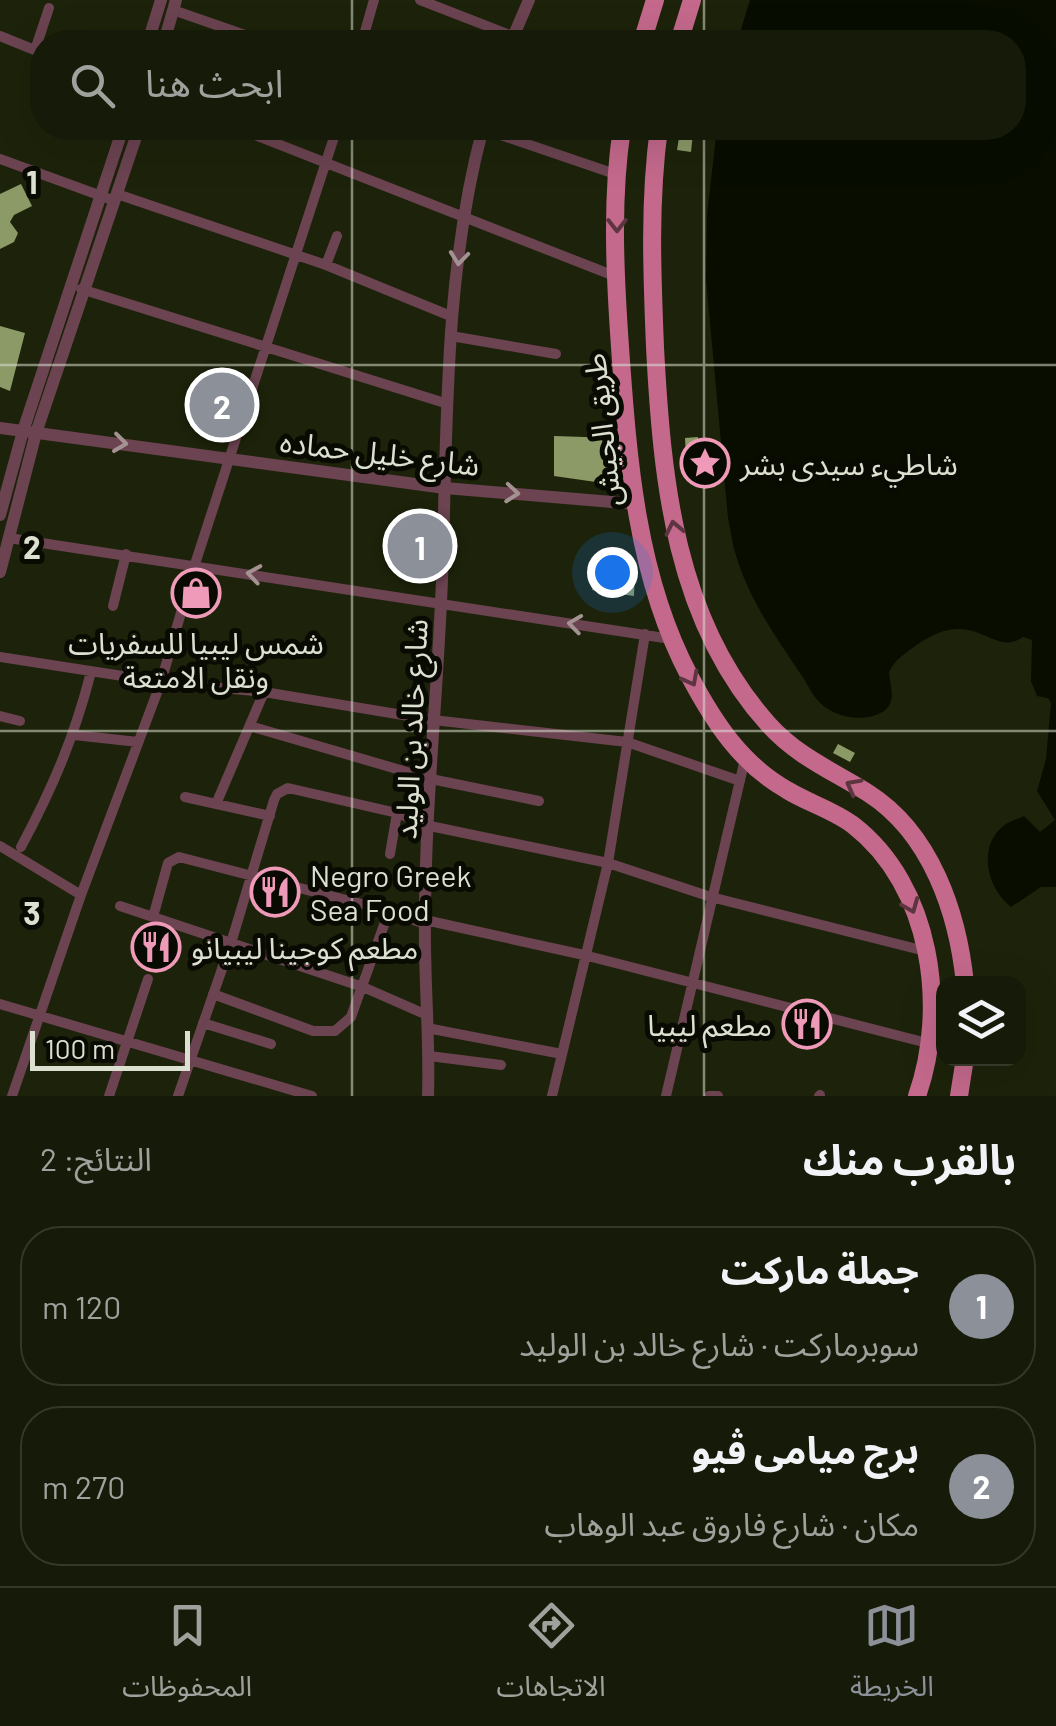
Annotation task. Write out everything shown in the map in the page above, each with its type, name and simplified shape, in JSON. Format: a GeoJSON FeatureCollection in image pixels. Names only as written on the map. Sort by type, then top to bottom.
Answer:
{"type":"FeatureCollection","features":[{"type":"Feature","properties":{"kind":"highway"},"geometry":{"type":"LineString","coordinates":[[645,30],[654,0]]}},
{"type":"Feature","properties":{"kind":"highway"},"geometry":{"type":"LineString","coordinates":[[683,30],[692,0]]}},
{"type":"Feature","properties":{"kind":"highway","name":"طريق الجيش"},"geometry":{"type":"LineString","coordinates":[[621,140],[617,277],[622,374],[636,504],[652,582],[672,639],[712,716],[745,759],[782,788],[838,815],[863,834],[904,890],[925,950],[932,1006],[931,1044],[916,1096]]}},
{"type":"Feature","properties":{"kind":"highway","name":"طريق الجيش"},"geometry":{"type":"LineString","coordinates":[[659,140],[652,252],[658,403],[668,498],[686,577],[721,655],[767,723],[806,758],[882,803],[919,843],[946,902],[963,976]]}},
{"type":"Feature","properties":{"kind":"highway"},"geometry":{"type":"LineString","coordinates":[[959,1096],[964,1066]]}},
{"type":"Feature","properties":{"kind":"street"},"geometry":{"type":"LineString","coordinates":[[151,30],[160,0]]}},
{"type":"Feature","properties":{"kind":"street"},"geometry":{"type":"LineString","coordinates":[[365,30],[374,0]]}},
{"type":"Feature","properties":{"kind":"street"},"geometry":{"type":"LineString","coordinates":[[420,0],[489,30]]}},
{"type":"Feature","properties":{"kind":"street"},"geometry":{"type":"LineString","coordinates":[[516,30],[529,0]]}},
{"type":"Feature","properties":{"kind":"street"},"geometry":{"type":"LineString","coordinates":[[167,30],[174,5],[235,30]]}},
{"type":"Feature","properties":{"kind":"street"},"geometry":{"type":"LineString","coordinates":[[44,30],[50,8]]}},
{"type":"Feature","properties":{"kind":"street"},"geometry":{"type":"LineString","coordinates":[[0,36],[30,48]]}},
{"type":"Feature","properties":{"kind":"street"},"geometry":{"type":"LineString","coordinates":[[111,197],[121,140]]}},
{"type":"Feature","properties":{"kind":"street"},"geometry":{"type":"LineString","coordinates":[[0,515],[78,288],[134,140]]}},
{"type":"Feature","properties":{"kind":"street"},"geometry":{"type":"LineString","coordinates":[[270,140],[617,277]]}},
{"type":"Feature","properties":{"kind":"street"},"geometry":{"type":"LineString","coordinates":[[12,1096],[81,895],[161,682],[195,564],[333,140]]}},
{"type":"Feature","properties":{"kind":"street","name":"شارع خالد بن الوليد"},"geometry":{"type":"LineString","coordinates":[[428,1096],[425,922],[452,317],[463,218],[479,140]]}},
{"type":"Feature","properties":{"kind":"street"},"geometry":{"type":"LineString","coordinates":[[517,140],[618,175]]}},
{"type":"Feature","properties":{"kind":"street"},"geometry":{"type":"LineString","coordinates":[[0,159],[296,254],[452,317]]}},
{"type":"Feature","properties":{"kind":"street"},"geometry":{"type":"LineString","coordinates":[[326,265],[337,236]]}},
{"type":"Feature","properties":{"kind":"street"},"geometry":{"type":"LineString","coordinates":[[78,288],[448,404]]}},
{"type":"Feature","properties":{"kind":"street"},"geometry":{"type":"LineString","coordinates":[[451,336],[556,354]]}},
{"type":"Feature","properties":{"kind":"street","name":"شارع خليل حماده"},"geometry":{"type":"LineString","coordinates":[[0,428],[445,488],[636,504]]}},
{"type":"Feature","properties":{"kind":"street"},"geometry":{"type":"LineString","coordinates":[[0,572],[30,432]]}},
{"type":"Feature","properties":{"kind":"street"},"geometry":{"type":"LineString","coordinates":[[10,538],[672,639]]}},
{"type":"Feature","properties":{"kind":"street"},"geometry":{"type":"LineString","coordinates":[[113,606],[126,554]]}},
{"type":"Feature","properties":{"kind":"street"},"geometry":{"type":"LineString","coordinates":[[552,1096],[608,863],[645,634]]}},
{"type":"Feature","properties":{"kind":"street"},"geometry":{"type":"LineString","coordinates":[[0,657],[161,682],[264,692],[433,720],[627,742],[740,781]]}},
{"type":"Feature","properties":{"kind":"street"},"geometry":{"type":"LineString","coordinates":[[21,847],[48,798],[74,736],[91,672]]}},
{"type":"Feature","properties":{"kind":"street"},"geometry":{"type":"LineString","coordinates":[[216,804],[264,692]]}},
{"type":"Feature","properties":{"kind":"street"},"geometry":{"type":"LineString","coordinates":[[0,716],[20,721]]}},
{"type":"Feature","properties":{"kind":"street"},"geometry":{"type":"LineString","coordinates":[[250,726],[431,779],[539,801]]}},
{"type":"Feature","properties":{"kind":"street"},"geometry":{"type":"LineString","coordinates":[[74,736],[138,742]]}},
{"type":"Feature","properties":{"kind":"street"},"geometry":{"type":"LineString","coordinates":[[666,1096],[745,759]]}},
{"type":"Feature","properties":{"kind":"street"},"geometry":{"type":"LineString","coordinates":[[178,1096],[232,943],[277,794],[288,788],[398,812],[430,826],[608,863],[711,897],[925,950]]}},
{"type":"Feature","properties":{"kind":"street"},"geometry":{"type":"LineString","coordinates":[[185,797],[270,816]]}},
{"type":"Feature","properties":{"kind":"street"},"geometry":{"type":"LineString","coordinates":[[390,854],[398,812]]}},
{"type":"Feature","properties":{"kind":"street"},"geometry":{"type":"LineString","coordinates":[[0,846],[81,895]]}},
{"type":"Feature","properties":{"kind":"street"},"geometry":{"type":"LineString","coordinates":[[153,917],[166,869],[173,859],[186,858],[425,922],[584,955],[931,1044]]}},
{"type":"Feature","properties":{"kind":"street"},"geometry":{"type":"LineString","coordinates":[[120,906],[363,987],[427,1021],[562,1054]]}},
{"type":"Feature","properties":{"kind":"street"},"geometry":{"type":"LineString","coordinates":[[213,994],[323,1034],[345,1025],[363,987],[389,910]]}},
{"type":"Feature","properties":{"kind":"street"},"geometry":{"type":"LineString","coordinates":[[109,1096],[148,979]]}},
{"type":"Feature","properties":{"kind":"street"},"geometry":{"type":"LineString","coordinates":[[0,1004],[312,1096]]}},
{"type":"Feature","properties":{"kind":"street"},"geometry":{"type":"LineString","coordinates":[[203,1023],[271,1044]]}},
{"type":"Feature","properties":{"kind":"street"},"geometry":{"type":"LineString","coordinates":[[429,1056],[500,1065]]}},
{"type":"Feature","properties":{"kind":"street"},"geometry":{"type":"LineString","coordinates":[[709,1096],[718,1096]]}},
{"type":"Feature","properties":{"kind":"shaded area"},"geometry":{"type":"Polygon","coordinates":[[[750,0],[1056,0],[1056,887],[1041,887],[1011,907],[991,880],[988,857],[994,836],[1004,825],[1024,816],[1040,832],[1055,820],[1037,791],[1046,759],[1051,703],[1048,698],[1037,696],[1031,681],[1032,640],[1023,637],[1002,642],[969,630],[938,633],[905,653],[891,667],[890,704],[881,713],[850,717],[833,712],[817,700],[755,601],[734,549],[706,279],[707,215],[716,140],[1026,140],[1026,30],[741,30],[750,0]]]}},
{"type":"Feature","properties":{"kind":"building"},"geometry":{"type":"Polygon","coordinates":[[[679,140],[692,140],[691,152],[677,150],[679,140]]]}},
{"type":"Feature","properties":{"kind":"building"},"geometry":{"type":"Polygon","coordinates":[[[21,184],[32,206],[14,215],[10,222],[18,233],[14,242],[0,249],[0,194],[21,184]]]}},
{"type":"Feature","properties":{"kind":"building"},"geometry":{"type":"Polygon","coordinates":[[[0,326],[25,333],[10,391],[0,387],[0,326]]]}},
{"type":"Feature","properties":{"kind":"building"},"geometry":{"type":"Polygon","coordinates":[[[211,393],[236,401],[232,416],[207,408],[211,393]]]}},
{"type":"Feature","properties":{"kind":"building"},"geometry":{"type":"Polygon","coordinates":[[[554,436],[615,438],[617,460],[611,477],[603,483],[554,476],[554,436]]]}},
{"type":"Feature","properties":{"kind":"building"},"geometry":{"type":"Polygon","coordinates":[[[698,437],[700,456],[686,457],[685,438],[698,437]]]}},
{"type":"Feature","properties":{"kind":"building"},"geometry":{"type":"Polygon","coordinates":[[[595,560],[635,566],[634,596],[592,590],[597,572],[595,560]]]}},
{"type":"Feature","properties":{"kind":"building"},"geometry":{"type":"Polygon","coordinates":[[[838,744],[855,753],[850,762],[833,753],[838,744]]]}},
{"type":"Feature","properties":{"kind":"place","name":"برج ميامى ڤيو"},"geometry":{"type":"Point","coordinates":[222,405]}},
{"type":"Feature","properties":{"kind":"place","name":"شاطيء سيدى بشر"},"geometry":{"type":"Point","coordinates":[705,463]}},
{"type":"Feature","properties":{"kind":"place","name":"جملة ماركت"},"geometry":{"type":"Point","coordinates":[420,546]}},
{"type":"Feature","properties":{"kind":"place","name":"شمس ليبيا للسفريات ونقل الامتعة"},"geometry":{"type":"Point","coordinates":[196,593]}},
{"type":"Feature","properties":{"kind":"place","name":"Negro Greek Sea Food"},"geometry":{"type":"Point","coordinates":[275,892]}},
{"type":"Feature","properties":{"kind":"place","name":"مطعم كوجينا ليبيانو"},"geometry":{"type":"Point","coordinates":[156,947]}},
{"type":"Feature","properties":{"kind":"place","name":"مطعم ليبيا"},"geometry":{"type":"Point","coordinates":[807,1024]}}]}
